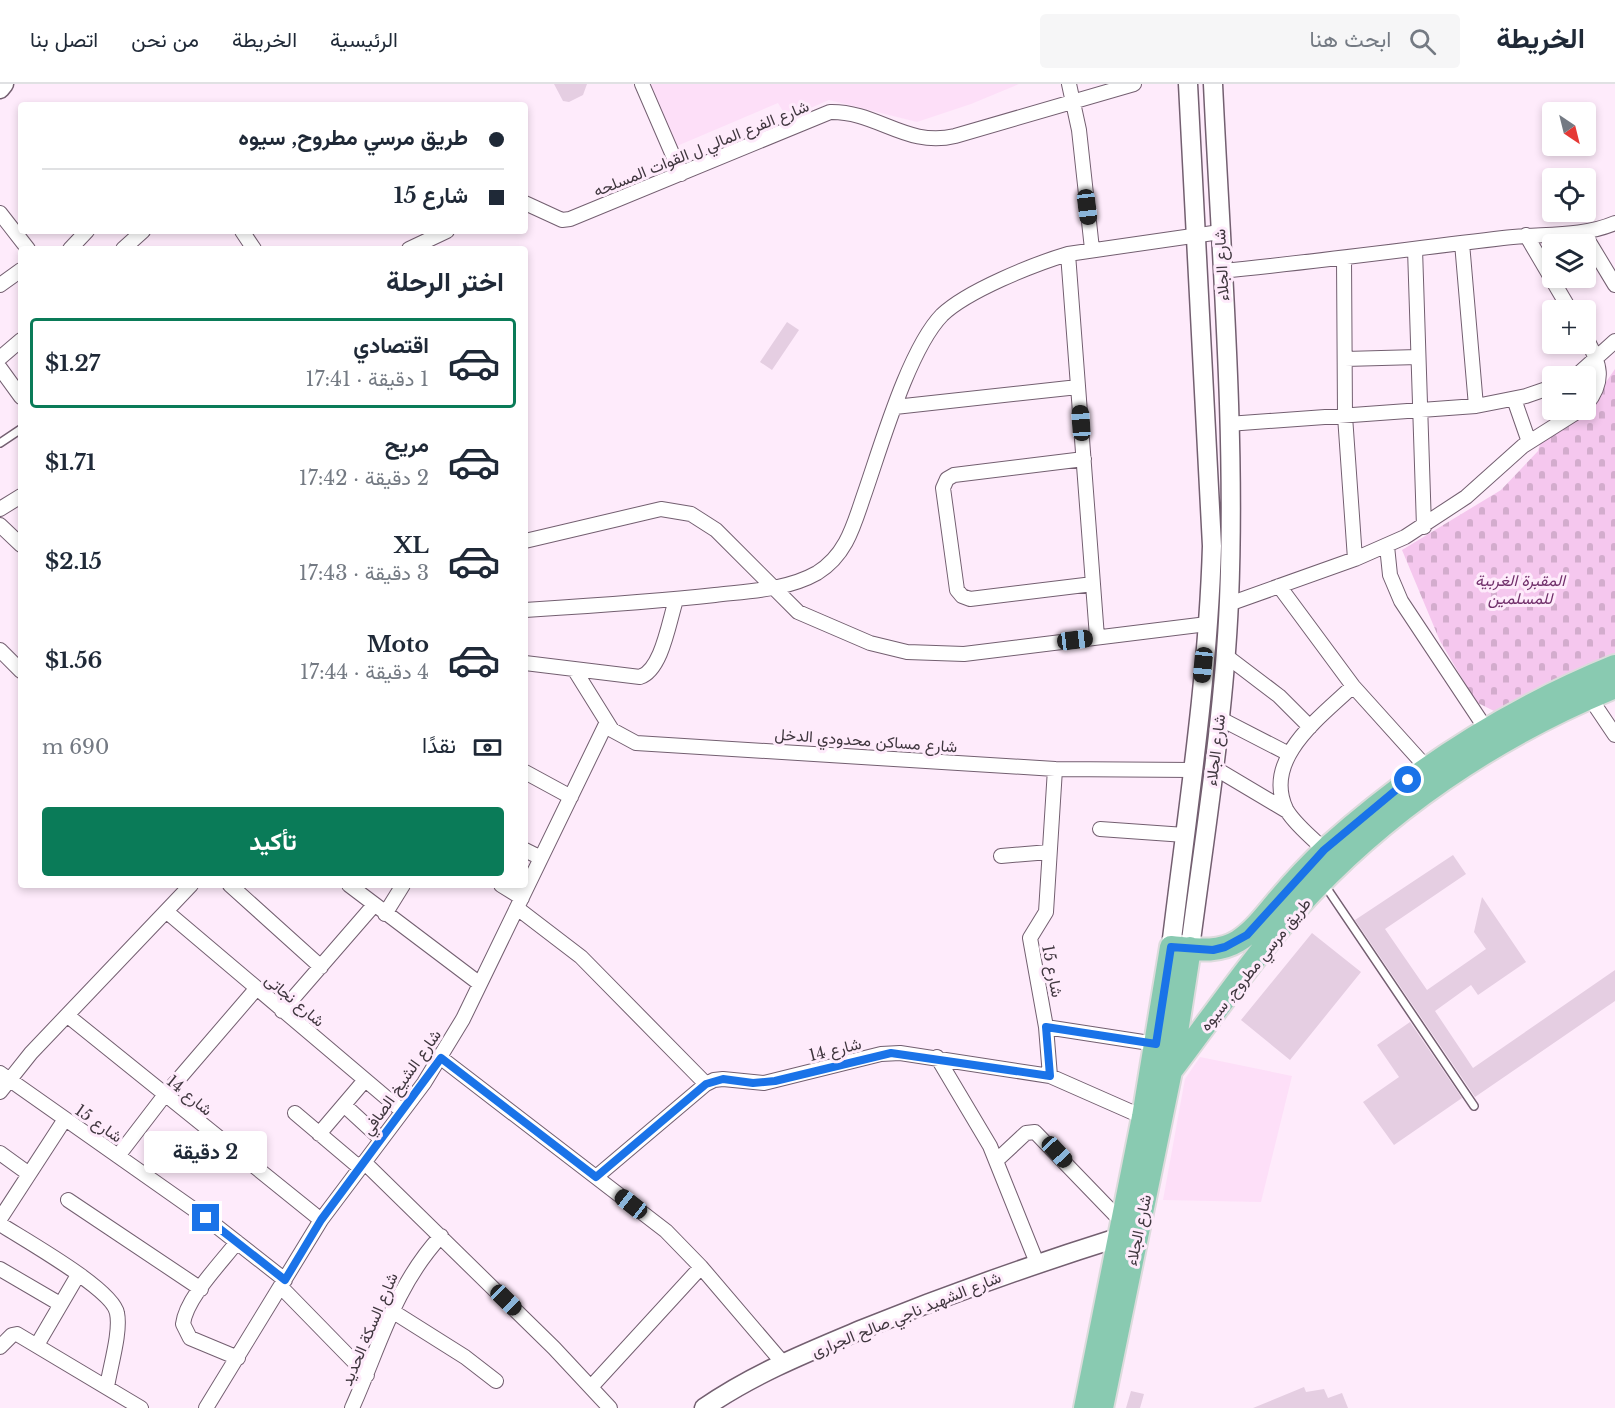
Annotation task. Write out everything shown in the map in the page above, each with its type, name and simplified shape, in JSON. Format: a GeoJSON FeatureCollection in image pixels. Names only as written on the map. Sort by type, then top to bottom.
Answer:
{"type":"FeatureCollection","features":[{"type":"Feature","properties":{"kind":"main road","name":"طريق مرسي مطروح, سيوه"},"geometry":{"type":"LineString","coordinates":[[1171,1071],[1273,936],[1322,881],[1362,844],[1447,777],[1540,721],[1615,666]]}},
{"type":"Feature","properties":{"kind":"main road","name":"طريق مرسي مطروح, سيوه"},"geometry":{"type":"LineString","coordinates":[[1180,947],[1213,950],[1225,947],[1247,935],[1324,850],[1390,793],[1485,729],[1584,689],[1615,687]]}},
{"type":"Feature","properties":{"kind":"main road","name":"شارع الجلاء"},"geometry":{"type":"LineString","coordinates":[[1085,1408],[1156,1044],[1180,947]]}},
{"type":"Feature","properties":{"kind":"main road","name":"شارع الجلاء"},"geometry":{"type":"LineString","coordinates":[[1102,1408],[1171,1071],[1180,947]]}},
{"type":"Feature","properties":{"kind":"street"},"geometry":{"type":"LineString","coordinates":[[0,89],[4,84]]}},
{"type":"Feature","properties":{"kind":"street"},"geometry":{"type":"LineString","coordinates":[[642,84],[681,174]]}},
{"type":"Feature","properties":{"kind":"street"},"geometry":{"type":"LineString","coordinates":[[1069,84],[1092,249]]}},
{"type":"Feature","properties":{"kind":"street","name":"شارع الفرع المالي ل القوات المسلحه"},"geometry":{"type":"LineString","coordinates":[[528,204],[562,220],[570,219],[830,112],[859,115],[914,137],[932,140],[955,136],[1134,84]]}},
{"type":"Feature","properties":{"kind":"street","name":"شارع الجلاء"},"geometry":{"type":"LineString","coordinates":[[1180,947],[1185,835],[1208,624],[1211,520],[1188,84]]}},
{"type":"Feature","properties":{"kind":"street","name":"شارع الجلاء"},"geometry":{"type":"LineString","coordinates":[[1180,947],[1213,767],[1229,604],[1231,521],[1213,84]]}},
{"type":"Feature","properties":{"kind":"street"},"geometry":{"type":"LineString","coordinates":[[0,213],[26,246]]}},
{"type":"Feature","properties":{"kind":"street"},"geometry":{"type":"LineString","coordinates":[[1222,271],[1344,259],[1526,236],[1583,232],[1614,224]]}},
{"type":"Feature","properties":{"kind":"street"},"geometry":{"type":"LineString","coordinates":[[528,610],[676,600],[772,589],[813,574],[840,553],[852,531],[895,407],[926,336],[944,314],[967,297],[1047,260],[1092,249],[1220,231]]}},
{"type":"Feature","properties":{"kind":"street"},"geometry":{"type":"LineString","coordinates":[[1583,232],[1615,285]]}},
{"type":"Feature","properties":{"kind":"street"},"geometry":{"type":"LineString","coordinates":[[73,246],[84,234]]}},
{"type":"Feature","properties":{"kind":"street"},"geometry":{"type":"LineString","coordinates":[[129,246],[139,234]]}},
{"type":"Feature","properties":{"kind":"street"},"geometry":{"type":"LineString","coordinates":[[415,246],[441,234]]}},
{"type":"Feature","properties":{"kind":"street"},"geometry":{"type":"LineString","coordinates":[[1526,236],[1564,300]]}},
{"type":"Feature","properties":{"kind":"street"},"geometry":{"type":"LineString","coordinates":[[1462,243],[1476,406]]}},
{"type":"Feature","properties":{"kind":"street"},"geometry":{"type":"LineString","coordinates":[[1415,249],[1424,526]]}},
{"type":"Feature","properties":{"kind":"street"},"geometry":{"type":"LineString","coordinates":[[1068,254],[1097,637]]}},
{"type":"Feature","properties":{"kind":"street"},"geometry":{"type":"LineString","coordinates":[[1344,259],[1346,416],[1355,559]]}},
{"type":"Feature","properties":{"kind":"street"},"geometry":{"type":"LineString","coordinates":[[0,285],[18,272]]}},
{"type":"Feature","properties":{"kind":"street"},"geometry":{"type":"LineString","coordinates":[[1588,366],[1615,342]]}},
{"type":"Feature","properties":{"kind":"street"},"geometry":{"type":"LineString","coordinates":[[0,358],[18,343]]}},
{"type":"Feature","properties":{"kind":"street"},"geometry":{"type":"LineString","coordinates":[[1595,354],[1600,382],[1596,389]]}},
{"type":"Feature","properties":{"kind":"street"},"geometry":{"type":"LineString","coordinates":[[1345,359],[1418,357]]}},
{"type":"Feature","properties":{"kind":"street"},"geometry":{"type":"LineString","coordinates":[[0,368],[18,393]]}},
{"type":"Feature","properties":{"kind":"street"},"geometry":{"type":"LineString","coordinates":[[895,407],[1078,387]]}},
{"type":"Feature","properties":{"kind":"street"},"geometry":{"type":"LineString","coordinates":[[1228,424],[1476,406],[1514,399],[1542,390]]}},
{"type":"Feature","properties":{"kind":"street"},"geometry":{"type":"LineString","coordinates":[[1514,399],[1529,442]]}},
{"type":"Feature","properties":{"kind":"street"},"geometry":{"type":"LineString","coordinates":[[1229,604],[1355,559],[1387,546],[1424,526],[1466,498],[1529,442],[1564,420]]}},
{"type":"Feature","properties":{"kind":"street"},"geometry":{"type":"LineString","coordinates":[[1084,459],[954,475],[947,479],[943,488],[957,590],[962,596],[970,599],[1093,584]]}},
{"type":"Feature","properties":{"kind":"street"},"geometry":{"type":"LineString","coordinates":[[0,509],[18,498]]}},
{"type":"Feature","properties":{"kind":"street"},"geometry":{"type":"LineString","coordinates":[[528,540],[661,509],[676,510],[705,520],[772,589],[811,620],[870,643],[907,652],[964,654],[1208,624]]}},
{"type":"Feature","properties":{"kind":"street"},"geometry":{"type":"LineString","coordinates":[[0,525],[18,541]]}},
{"type":"Feature","properties":{"kind":"street"},"geometry":{"type":"LineString","coordinates":[[1387,546],[1390,575],[1401,601],[1485,729]]}},
{"type":"Feature","properties":{"kind":"street"},"geometry":{"type":"LineString","coordinates":[[1279,586],[1353,686],[1426,767]]}},
{"type":"Feature","properties":{"kind":"street"},"geometry":{"type":"LineString","coordinates":[[528,666],[640,677],[647,675],[656,664],[676,600]]}},
{"type":"Feature","properties":{"kind":"street"},"geometry":{"type":"LineString","coordinates":[[0,650],[18,668]]}},
{"type":"Feature","properties":{"kind":"street"},"geometry":{"type":"LineString","coordinates":[[1225,655],[1280,696],[1310,728]]}},
{"type":"Feature","properties":{"kind":"street","name":"شارع مساكن محدودي الدخل"},"geometry":{"type":"LineString","coordinates":[[574,669],[606,724],[619,736],[636,742],[1055,769],[1193,770]]}},
{"type":"Feature","properties":{"kind":"street"},"geometry":{"type":"LineString","coordinates":[[1287,811],[1281,783],[1289,754],[1298,740],[1353,686]]}},
{"type":"Feature","properties":{"kind":"street"},"geometry":{"type":"LineString","coordinates":[[1584,689],[1615,735]]}},
{"type":"Feature","properties":{"kind":"street"},"geometry":{"type":"LineString","coordinates":[[1219,718],[1289,754]]}},
{"type":"Feature","properties":{"kind":"street","name":"شارع الشيخ الصافي"},"geometry":{"type":"LineString","coordinates":[[528,885],[606,724]]}},
{"type":"Feature","properties":{"kind":"street"},"geometry":{"type":"LineString","coordinates":[[1213,767],[1287,811],[1324,850]]}},
{"type":"Feature","properties":{"kind":"street","name":"شارع 15"},"geometry":{"type":"LineString","coordinates":[[1050,1076],[1046,1027],[1030,938],[1046,912],[1055,769]]}},
{"type":"Feature","properties":{"kind":"street"},"geometry":{"type":"LineString","coordinates":[[528,774],[571,797]]}},
{"type":"Feature","properties":{"kind":"street"},"geometry":{"type":"LineString","coordinates":[[1100,829],[1185,835]]}},
{"type":"Feature","properties":{"kind":"street"},"geometry":{"type":"LineString","coordinates":[[528,852],[541,858]]}},
{"type":"Feature","properties":{"kind":"street"},"geometry":{"type":"LineString","coordinates":[[1000,856],[1049,852]]}},
{"type":"Feature","properties":{"kind":"street"},"geometry":{"type":"LineString","coordinates":[[0,1092],[4,1076],[68,1016],[188,888]]}},
{"type":"Feature","properties":{"kind":"street"},"geometry":{"type":"LineString","coordinates":[[353,888],[480,984]]}},
{"type":"Feature","properties":{"kind":"street"},"geometry":{"type":"LineString","coordinates":[[282,1011],[321,967],[401,888]]}},
{"type":"Feature","properties":{"kind":"street"},"geometry":{"type":"LineString","coordinates":[[504,888],[586,961],[706,1084],[596,1177]]}},
{"type":"Feature","properties":{"kind":"street","name":"شارع الشيخ الصافي"},"geometry":{"type":"LineString","coordinates":[[206,1408],[321,1220],[441,1058],[526,888]]}},
{"type":"Feature","properties":{"kind":"street"},"geometry":{"type":"LineString","coordinates":[[247,891],[321,967]]}},
{"type":"Feature","properties":{"kind":"street","name":"شارع نجاتى"},"geometry":{"type":"LineString","coordinates":[[167,912],[402,1111]]}},
{"type":"Feature","properties":{"kind":"street"},"geometry":{"type":"LineString","coordinates":[[118,1156],[164,1096],[256,989]]}},
{"type":"Feature","properties":{"kind":"street","name":"شارع 14"},"geometry":{"type":"LineString","coordinates":[[68,1016],[164,1096],[321,1220]]}},
{"type":"Feature","properties":{"kind":"street"},"geometry":{"type":"LineString","coordinates":[[1046,1027],[1156,1044]]}},
{"type":"Feature","properties":{"kind":"street","name":"شارع 14"},"geometry":{"type":"LineString","coordinates":[[706,1084],[723,1079],[753,1083],[775,1081],[891,1053],[937,1057],[1050,1076],[1143,1117]]}},
{"type":"Feature","properties":{"kind":"street"},"geometry":{"type":"LineString","coordinates":[[937,1057],[997,1160],[1037,1263]]}},
{"type":"Feature","properties":{"kind":"street"},"geometry":{"type":"LineString","coordinates":[[441,1058],[666,1231],[701,1267],[783,1363]]}},
{"type":"Feature","properties":{"kind":"street","name":"شارع 15"},"geometry":{"type":"LineString","coordinates":[[4,1076],[237,1242],[283,1283],[367,1375]]}},
{"type":"Feature","properties":{"kind":"street"},"geometry":{"type":"LineString","coordinates":[[319,1134],[365,1080]]}},
{"type":"Feature","properties":{"kind":"street"},"geometry":{"type":"LineString","coordinates":[[344,1105],[381,1139]]}},
{"type":"Feature","properties":{"kind":"street"},"geometry":{"type":"LineString","coordinates":[[295,1113],[319,1134],[362,1165],[441,1236],[610,1408]]}},
{"type":"Feature","properties":{"kind":"street"},"geometry":{"type":"LineString","coordinates":[[0,1219],[65,1119]]}},
{"type":"Feature","properties":{"kind":"street"},"geometry":{"type":"LineString","coordinates":[[997,1160],[1026,1133],[1035,1132],[1119,1229]]}},
{"type":"Feature","properties":{"kind":"street"},"geometry":{"type":"LineString","coordinates":[[0,1153],[29,1174]]}},
{"type":"Feature","properties":{"kind":"street"},"geometry":{"type":"LineString","coordinates":[[68,1200],[201,1289]]}},
{"type":"Feature","properties":{"kind":"street"},"geometry":{"type":"LineString","coordinates":[[0,1224],[109,1297],[118,1314],[107,1387]]}},
{"type":"Feature","properties":{"kind":"street","name":"شارع الشهيد ناجي صالح الجرارى"},"geometry":{"type":"LineString","coordinates":[[704,1408],[783,1363],[948,1295],[1037,1263],[1119,1229]]}},
{"type":"Feature","properties":{"kind":"street","name":"شارع السكة الحديد"},"geometry":{"type":"LineString","coordinates":[[352,1408],[392,1311],[412,1270],[441,1236]]}},
{"type":"Feature","properties":{"kind":"street"},"geometry":{"type":"LineString","coordinates":[[237,1242],[201,1289],[184,1317],[185,1332],[190,1338],[238,1358]]}},
{"type":"Feature","properties":{"kind":"street"},"geometry":{"type":"LineString","coordinates":[[591,1387],[701,1267]]}},
{"type":"Feature","properties":{"kind":"street"},"geometry":{"type":"LineString","coordinates":[[0,1269],[60,1304]]}},
{"type":"Feature","properties":{"kind":"street"},"geometry":{"type":"LineString","coordinates":[[37,1345],[78,1275]]}},
{"type":"Feature","properties":{"kind":"street"},"geometry":{"type":"LineString","coordinates":[[392,1311],[465,1357],[496,1381]]}},
{"type":"Feature","properties":{"kind":"street"},"geometry":{"type":"LineString","coordinates":[[0,1347],[12,1335],[17,1334],[141,1408]]}},
{"type":"Feature","properties":{"kind":"lane"},"geometry":{"type":"LineString","coordinates":[[0,443],[18,431]]}},
{"type":"Feature","properties":{"kind":"lane"},"geometry":{"type":"LineString","coordinates":[[1322,881],[1474,1106]]}},
{"type":"Feature","properties":{"kind":"shaded area"},"geometry":{"type":"Polygon","coordinates":[[[649,84],[1019,84],[971,104],[917,122],[829,100],[787,118],[778,103],[677,146],[649,84]]]}},
{"type":"Feature","properties":{"kind":"shaded area"},"geometry":{"type":"Polygon","coordinates":[[[1200,1057],[1292,1076],[1261,1202],[1163,1200],[1185,1079],[1200,1057]]]}},
{"type":"Feature","properties":{"kind":"green space","name":"المقبرة الغربية للمسلمين"},"geometry":{"type":"Polygon","coordinates":[[[1615,369],[1615,653],[1544,684],[1494,711],[1476,702],[1440,641],[1402,550],[1501,490],[1538,451],[1541,440],[1568,420],[1596,420],[1596,397],[1615,369]]]}},
{"type":"Feature","properties":{"kind":"building"},"geometry":{"type":"Polygon","coordinates":[[[554,84],[587,84],[583,95],[569,102],[563,101],[554,84]]]}},
{"type":"Feature","properties":{"kind":"building"},"geometry":{"type":"Polygon","coordinates":[[[787,322],[799,330],[772,370],[760,362],[787,322]]]}},
{"type":"Feature","properties":{"kind":"building"},"geometry":{"type":"Polygon","coordinates":[[[1453,855],[1466,874],[1385,929],[1427,990],[1486,949],[1474,932],[1482,897],[1526,962],[1478,995],[1471,985],[1435,1011],[1473,1068],[1615,970],[1615,1001],[1475,1097],[1355,920],[1453,855]]]}},
{"type":"Feature","properties":{"kind":"building"},"geometry":{"type":"Polygon","coordinates":[[[1312,933],[1361,972],[1290,1060],[1241,1020],[1312,933]]]}},
{"type":"Feature","properties":{"kind":"building"},"geometry":{"type":"Polygon","coordinates":[[[1410,1022],[1462,1098],[1394,1145],[1363,1102],[1399,1077],[1377,1045],[1410,1022]]]}},
{"type":"Feature","properties":{"kind":"building"},"geometry":{"type":"Polygon","coordinates":[[[1304,1387],[1306,1392],[1324,1389],[1328,1398],[1342,1393],[1348,1408],[1253,1408],[1304,1387]]]}},
{"type":"Feature","properties":{"kind":"building"},"geometry":{"type":"Polygon","coordinates":[[[1131,1391],[1144,1394],[1140,1408],[1126,1408],[1131,1391]]]}},
{"type":"Feature","properties":{"kind":"route"},"geometry":{"type":"LineString","coordinates":[[206,1218],[285,1280],[321,1220],[441,1058],[596,1177],[706,1084],[714,1080],[764,1083],[891,1053],[937,1057],[1050,1076],[1046,1027],[1156,1044],[1171,947],[1213,950],[1225,947],[1247,935],[1324,850],[1408,780]]}}]}
